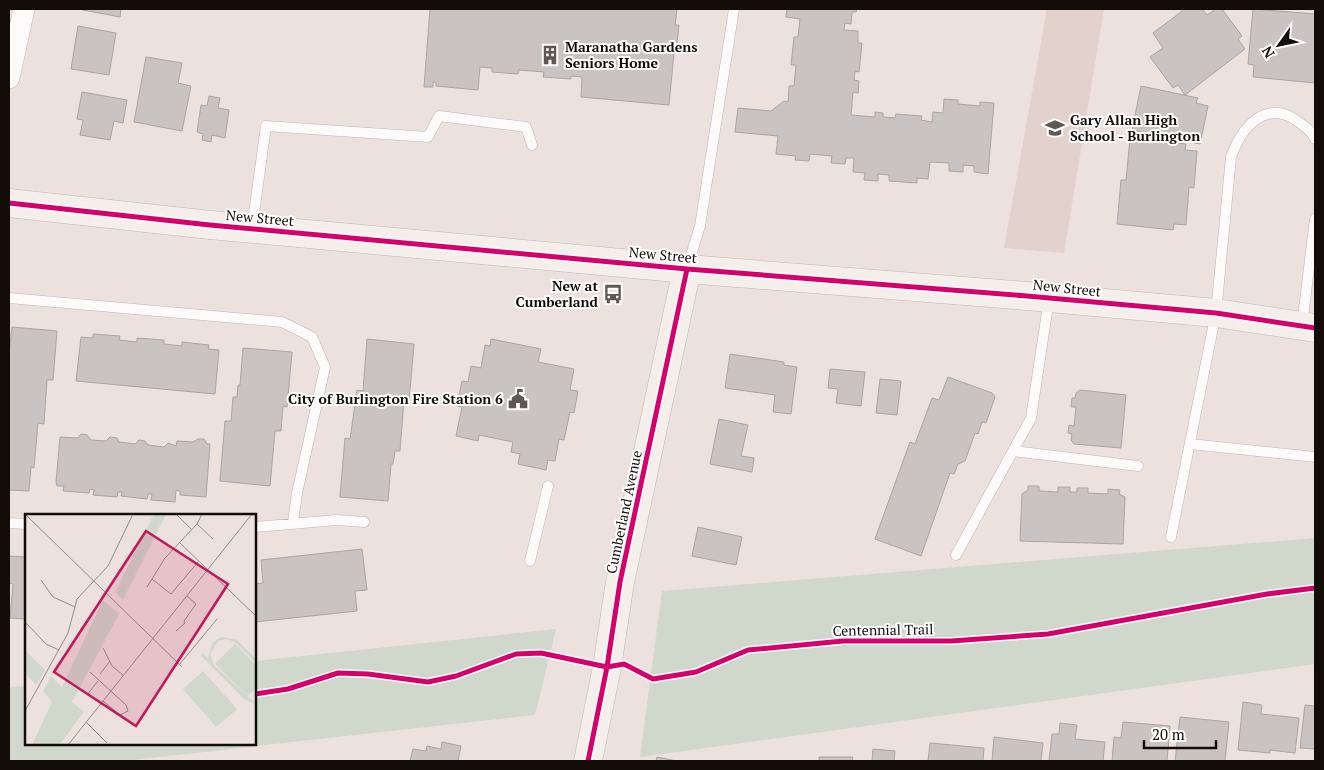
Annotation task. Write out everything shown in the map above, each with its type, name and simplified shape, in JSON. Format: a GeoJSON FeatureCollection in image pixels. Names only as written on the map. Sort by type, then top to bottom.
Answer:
{"type":"FeatureCollection","features":[{"type":"Feature","properties":{"kind":"main road","name":"New Street"},"geometry":{"type":"LineString","coordinates":[[9,203],[252,229],[687,269],[1216,313],[1309,327]]}},
{"type":"Feature","properties":{"kind":"main road","name":"Cumberland Avenue"},"geometry":{"type":"LineString","coordinates":[[588,761],[607,667],[620,582],[687,269]]}},
{"type":"Feature","properties":{"kind":"street"},"geometry":{"type":"LineString","coordinates":[[9,78],[24,9]]}},
{"type":"Feature","properties":{"kind":"lane"},"geometry":{"type":"LineString","coordinates":[[687,269],[700,226],[734,9]]}},
{"type":"Feature","properties":{"kind":"lane"},"geometry":{"type":"LineString","coordinates":[[1171,538],[1216,313],[1231,157],[1236,143],[1253,121],[1264,115],[1278,113],[1291,116],[1303,125],[1315,139]]}},
{"type":"Feature","properties":{"kind":"lane"},"geometry":{"type":"LineString","coordinates":[[252,229],[266,126],[428,137],[439,116],[526,128],[532,145]]}},
{"type":"Feature","properties":{"kind":"lane"},"geometry":{"type":"LineString","coordinates":[[1309,327],[1315,219]]}},
{"type":"Feature","properties":{"kind":"lane"},"geometry":{"type":"LineString","coordinates":[[9,298],[282,322],[312,337],[325,367],[297,493],[293,523]]}},
{"type":"Feature","properties":{"kind":"lane"},"geometry":{"type":"LineString","coordinates":[[956,555],[1031,418],[1049,298]]}},
{"type":"Feature","properties":{"kind":"lane"},"geometry":{"type":"LineString","coordinates":[[1190,444],[1315,457]]}},
{"type":"Feature","properties":{"kind":"lane"},"geometry":{"type":"LineString","coordinates":[[1012,451],[1138,466]]}},
{"type":"Feature","properties":{"kind":"lane"},"geometry":{"type":"LineString","coordinates":[[530,561],[548,486]]}},
{"type":"Feature","properties":{"kind":"lane"},"geometry":{"type":"LineString","coordinates":[[256,527],[337,520],[364,522]]}},
{"type":"Feature","properties":{"kind":"lane"},"geometry":{"type":"LineString","coordinates":[[9,523],[25,524]]}},
{"type":"Feature","properties":{"kind":"shaded area","name":"Gary Allan High School - Burlington"},"geometry":{"type":"Polygon","coordinates":[[[1047,9],[1104,9],[1064,253],[1004,248],[1047,9]]]}},
{"type":"Feature","properties":{"kind":"shaded area"},"geometry":{"type":"Polygon","coordinates":[[[1315,538],[1315,664],[640,757],[662,591],[1315,538]]]}},
{"type":"Feature","properties":{"kind":"shaded area"},"geometry":{"type":"Polygon","coordinates":[[[556,629],[535,715],[123,761],[9,761],[9,687],[25,686],[25,745],[256,745],[256,661],[556,629]]]}},
{"type":"Feature","properties":{"kind":"building"},"geometry":{"type":"Polygon","coordinates":[[[84,9],[121,9],[120,17],[84,9]]]}},
{"type":"Feature","properties":{"kind":"building","name":"Maranatha Gardens Seniors Home"},"geometry":{"type":"Polygon","coordinates":[[[430,9],[677,9],[675,25],[679,25],[677,43],[675,43],[669,105],[581,97],[582,77],[571,76],[571,79],[543,77],[544,72],[519,70],[518,74],[492,72],[492,68],[480,67],[478,90],[436,86],[436,83],[433,82],[433,87],[424,87],[430,9]]]}},
{"type":"Feature","properties":{"kind":"building"},"geometry":{"type":"Polygon","coordinates":[[[787,9],[857,9],[856,12],[852,12],[851,24],[845,23],[844,30],[858,31],[858,43],[862,43],[859,72],[855,71],[854,80],[859,81],[858,93],[853,92],[851,115],[875,117],[875,112],[883,113],[883,117],[895,118],[896,114],[922,116],[921,120],[932,122],[933,112],[943,113],[944,99],[958,100],[958,104],[980,106],[980,102],[994,103],[988,174],[974,172],[974,166],[963,165],[963,172],[949,171],[949,163],[930,162],[928,179],[917,178],[917,183],[889,181],[889,175],[878,174],[878,181],[864,180],[865,173],[853,172],[854,158],[846,158],[845,164],[831,163],[832,156],[810,154],[809,161],[795,160],[796,156],[776,154],[778,136],[735,132],[738,108],[771,111],[784,101],[788,102],[789,86],[794,86],[796,65],[791,65],[794,37],[798,37],[800,19],[786,17],[787,9]]]}},
{"type":"Feature","properties":{"kind":"building"},"geometry":{"type":"Polygon","coordinates":[[[1185,9],[1202,9],[1207,15],[1216,9],[1222,9],[1242,36],[1238,39],[1245,49],[1185,95],[1178,85],[1173,88],[1150,57],[1163,48],[1153,33],[1185,9]]]}},
{"type":"Feature","properties":{"kind":"building"},"geometry":{"type":"Polygon","coordinates":[[[1253,9],[1315,14],[1315,83],[1253,77],[1254,65],[1248,64],[1253,9]]]}},
{"type":"Feature","properties":{"kind":"building"},"geometry":{"type":"Polygon","coordinates":[[[78,26],[116,33],[109,75],[71,69],[78,26]]]}},
{"type":"Feature","properties":{"kind":"building"},"geometry":{"type":"Polygon","coordinates":[[[146,57],[182,63],[178,83],[191,86],[182,131],[134,122],[146,57]]]}},
{"type":"Feature","properties":{"kind":"building"},"geometry":{"type":"Polygon","coordinates":[[[1141,86],[1198,98],[1196,103],[1208,106],[1200,144],[1132,130],[1141,86]]]}},
{"type":"Feature","properties":{"kind":"building"},"geometry":{"type":"Polygon","coordinates":[[[82,92],[127,100],[123,123],[114,121],[110,140],[80,135],[83,120],[77,119],[82,92]]]}},
{"type":"Feature","properties":{"kind":"building"},"geometry":{"type":"Polygon","coordinates":[[[209,96],[220,98],[218,108],[229,110],[225,138],[212,135],[211,142],[202,140],[203,134],[197,132],[201,105],[207,106],[209,96]]]}},
{"type":"Feature","properties":{"kind":"building"},"geometry":{"type":"Polygon","coordinates":[[[1130,139],[1186,144],[1185,150],[1197,151],[1194,188],[1189,187],[1186,225],[1174,224],[1173,230],[1117,224],[1121,180],[1126,180],[1130,139]]]}},
{"type":"Feature","properties":{"kind":"building"},"geometry":{"type":"Polygon","coordinates":[[[12,327],[57,331],[53,380],[47,380],[44,424],[38,423],[34,468],[31,467],[29,491],[9,490],[9,353],[12,327]]]}},
{"type":"Feature","properties":{"kind":"building"},"geometry":{"type":"Polygon","coordinates":[[[93,334],[120,336],[119,340],[137,342],[137,338],[164,340],[164,344],[182,346],[182,342],[209,345],[208,349],[219,350],[215,394],[76,381],[81,337],[93,338],[93,334]]]}},
{"type":"Feature","properties":{"kind":"building"},"geometry":{"type":"Polygon","coordinates":[[[367,339],[414,344],[409,401],[404,400],[400,451],[395,451],[393,464],[391,464],[388,501],[340,497],[345,438],[350,439],[357,390],[363,391],[367,339]]]}},
{"type":"Feature","properties":{"kind":"building","name":"City of Burlington Fire Station 6"},"geometry":{"type":"Polygon","coordinates":[[[491,339],[541,349],[538,362],[574,369],[570,390],[578,391],[574,413],[570,412],[564,440],[559,439],[555,461],[548,460],[546,470],[518,464],[520,454],[511,452],[513,442],[479,435],[478,441],[456,436],[462,407],[457,406],[462,381],[468,382],[471,366],[481,368],[485,345],[490,346],[491,339]]]}},
{"type":"Feature","properties":{"kind":"building"},"geometry":{"type":"Polygon","coordinates":[[[243,348],[292,352],[287,407],[283,406],[281,431],[275,431],[270,486],[220,481],[225,421],[231,421],[233,397],[237,397],[238,385],[240,385],[243,348]]]}},
{"type":"Feature","properties":{"kind":"building"},"geometry":{"type":"Polygon","coordinates":[[[730,354],[784,362],[784,365],[797,367],[791,414],[773,412],[775,395],[725,388],[730,354]]]}},
{"type":"Feature","properties":{"kind":"building"},"geometry":{"type":"Polygon","coordinates":[[[830,369],[865,372],[861,406],[836,403],[838,389],[828,388],[830,369]]]}},
{"type":"Feature","properties":{"kind":"building"},"geometry":{"type":"Polygon","coordinates":[[[948,377],[992,393],[995,397],[986,423],[982,422],[978,434],[975,433],[965,461],[958,464],[954,474],[950,473],[921,556],[875,539],[910,442],[915,444],[932,398],[939,400],[948,377]]]}},
{"type":"Feature","properties":{"kind":"building"},"geometry":{"type":"Polygon","coordinates":[[[880,379],[901,381],[897,415],[876,413],[880,379]]]}},
{"type":"Feature","properties":{"kind":"building"},"geometry":{"type":"Polygon","coordinates":[[[1080,390],[1126,395],[1121,448],[1074,444],[1071,440],[1072,434],[1068,433],[1069,425],[1074,426],[1076,407],[1071,407],[1072,398],[1075,398],[1076,393],[1080,390]]]}},
{"type":"Feature","properties":{"kind":"building"},"geometry":{"type":"Polygon","coordinates":[[[719,419],[748,425],[741,456],[754,458],[752,472],[710,464],[719,419]]]}},
{"type":"Feature","properties":{"kind":"building"},"geometry":{"type":"Polygon","coordinates":[[[81,434],[87,435],[91,440],[106,441],[110,437],[117,438],[119,442],[135,444],[139,440],[145,441],[148,445],[164,447],[168,443],[176,446],[177,441],[193,442],[198,439],[204,439],[207,444],[210,444],[206,497],[180,495],[180,491],[176,490],[175,502],[151,500],[152,494],[148,494],[147,499],[121,496],[122,492],[118,492],[117,497],[93,495],[94,490],[90,489],[89,493],[63,491],[64,486],[57,486],[56,482],[60,437],[78,438],[81,434]]]}},
{"type":"Feature","properties":{"kind":"building"},"geometry":{"type":"Polygon","coordinates":[[[1028,486],[1039,486],[1039,491],[1058,492],[1058,487],[1070,487],[1070,492],[1077,492],[1077,488],[1088,488],[1088,493],[1108,494],[1108,489],[1120,490],[1119,494],[1125,497],[1123,544],[1020,541],[1022,494],[1028,490],[1028,486]]]}},
{"type":"Feature","properties":{"kind":"building"},"geometry":{"type":"Polygon","coordinates":[[[698,527],[742,537],[736,565],[692,556],[698,527]]]}},
{"type":"Feature","properties":{"kind":"building"},"geometry":{"type":"Polygon","coordinates":[[[362,549],[367,590],[355,591],[357,611],[256,622],[256,584],[263,583],[261,560],[362,549]]]}},
{"type":"Feature","properties":{"kind":"building"},"geometry":{"type":"Polygon","coordinates":[[[9,556],[25,557],[25,619],[10,618],[13,584],[9,583],[9,556]]]}},
{"type":"Feature","properties":{"kind":"building"},"geometry":{"type":"Polygon","coordinates":[[[1243,702],[1262,705],[1261,714],[1299,718],[1295,753],[1270,750],[1270,753],[1238,750],[1243,702]]]}},
{"type":"Feature","properties":{"kind":"building"},"geometry":{"type":"Polygon","coordinates":[[[1305,705],[1315,706],[1315,749],[1300,748],[1305,705]]]}},
{"type":"Feature","properties":{"kind":"building"},"geometry":{"type":"Polygon","coordinates":[[[1180,717],[1229,722],[1225,761],[1175,761],[1180,717]]]}},
{"type":"Feature","properties":{"kind":"building"},"geometry":{"type":"Polygon","coordinates":[[[1123,722],[1170,726],[1167,761],[1112,761],[1114,737],[1121,738],[1123,722]]]}},
{"type":"Feature","properties":{"kind":"building"},"geometry":{"type":"Polygon","coordinates":[[[1060,723],[1077,725],[1075,739],[1105,742],[1103,761],[1049,761],[1052,734],[1059,734],[1060,723]]]}},
{"type":"Feature","properties":{"kind":"building"},"geometry":{"type":"Polygon","coordinates":[[[994,737],[1043,743],[1041,761],[992,761],[994,737]]]}},
{"type":"Feature","properties":{"kind":"building"},"geometry":{"type":"Polygon","coordinates":[[[442,742],[461,746],[458,761],[410,761],[413,749],[426,751],[427,746],[441,749],[442,742]]]}},
{"type":"Feature","properties":{"kind":"building"},"geometry":{"type":"Polygon","coordinates":[[[930,743],[984,748],[983,761],[928,761],[930,743]]]}},
{"type":"Feature","properties":{"kind":"building"},"geometry":{"type":"Polygon","coordinates":[[[873,749],[895,751],[894,761],[872,761],[873,749]]]}},
{"type":"Feature","properties":{"kind":"building"},"geometry":{"type":"Polygon","coordinates":[[[657,757],[677,761],[656,761],[657,757]]]}},
{"type":"Feature","properties":{"kind":"building"},"geometry":{"type":"Polygon","coordinates":[[[819,757],[853,757],[852,761],[819,761],[819,757]]]}},
{"type":"Feature","properties":{"kind":"cycle path"},"geometry":{"type":"LineString","coordinates":[[9,203],[210,225],[687,269],[1216,313],[1315,328]]}},
{"type":"Feature","properties":{"kind":"cycle path"},"geometry":{"type":"LineString","coordinates":[[588,761],[607,667],[620,582],[687,269]]}},
{"type":"Feature","properties":{"kind":"cycle path","name":"Centennial Trail"},"geometry":{"type":"LineString","coordinates":[[256,694],[288,689],[338,673],[368,674],[428,682],[456,676],[516,654],[541,653],[607,667],[624,664],[653,679],[696,672],[748,650],[843,641],[951,641],[1048,634],[1267,594],[1315,588]]}},
{"type":"Feature","properties":{"kind":"place","name":"Maranatha Gardens Seniors Home"},"geometry":{"type":"Point","coordinates":[550,55]}},
{"type":"Feature","properties":{"kind":"place","name":"Gary Allan High School - Burlington"},"geometry":{"type":"Point","coordinates":[1055,128]}},
{"type":"Feature","properties":{"kind":"place","name":"New at Cumberland"},"geometry":{"type":"Point","coordinates":[613,294]}},
{"type":"Feature","properties":{"kind":"place","name":"City of Burlington Fire Station 6"},"geometry":{"type":"Point","coordinates":[518,399]}}]}
